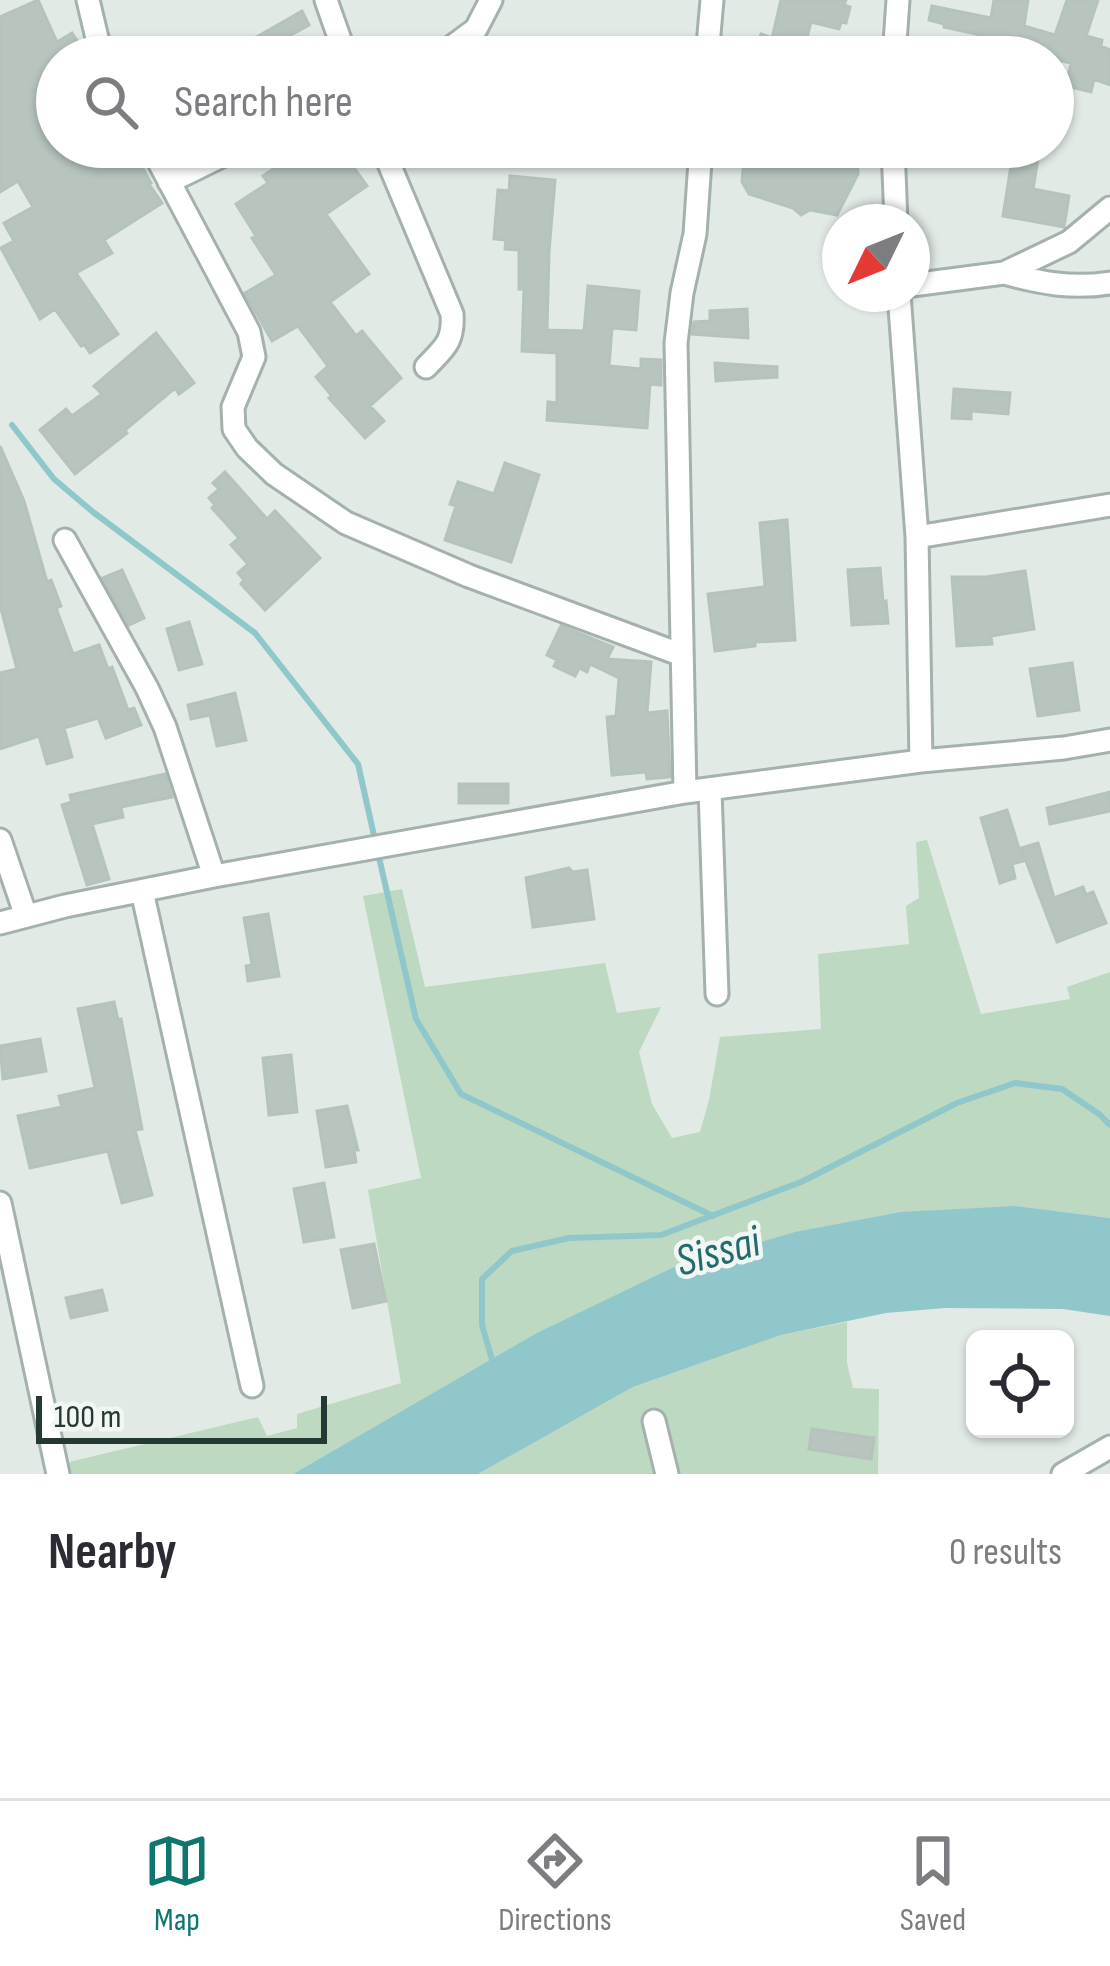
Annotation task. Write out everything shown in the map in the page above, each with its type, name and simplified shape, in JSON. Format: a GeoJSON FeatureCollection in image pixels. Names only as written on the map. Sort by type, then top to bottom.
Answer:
{"type":"FeatureCollection","features":[{"type":"Feature","properties":{"kind":"street"},"geometry":{"type":"LineString","coordinates":[[88,0],[97,36]]}},
{"type":"Feature","properties":{"kind":"street"},"geometry":{"type":"LineString","coordinates":[[326,0],[339,36]]}},
{"type":"Feature","properties":{"kind":"street"},"geometry":{"type":"LineString","coordinates":[[466,36],[476,29],[491,0]]}},
{"type":"Feature","properties":{"kind":"street"},"geometry":{"type":"LineString","coordinates":[[709,36],[712,0]]}},
{"type":"Feature","properties":{"kind":"street"},"geometry":{"type":"LineString","coordinates":[[895,36],[898,0]]}},
{"type":"Feature","properties":{"kind":"street"},"geometry":{"type":"LineString","coordinates":[[162,168],[249,332],[254,357],[233,407],[234,429],[247,448],[274,473],[346,523],[469,576],[682,655]]}},
{"type":"Feature","properties":{"kind":"street"},"geometry":{"type":"LineString","coordinates":[[169,182],[197,168]]}},
{"type":"Feature","properties":{"kind":"street"},"geometry":{"type":"LineString","coordinates":[[391,168],[452,314],[454,331],[426,367]]}},
{"type":"Feature","properties":{"kind":"street"},"geometry":{"type":"LineString","coordinates":[[685,793],[676,343],[695,234],[700,168]]}},
{"type":"Feature","properties":{"kind":"street"},"geometry":{"type":"LineString","coordinates":[[894,168],[895,204]]}},
{"type":"Feature","properties":{"kind":"street"},"geometry":{"type":"LineString","coordinates":[[930,283],[1004,273],[1069,242],[1110,208]]}},
{"type":"Feature","properties":{"kind":"street"},"geometry":{"type":"LineString","coordinates":[[1004,273],[1047,284],[1085,287],[1110,283]]}},
{"type":"Feature","properties":{"kind":"street"},"geometry":{"type":"LineString","coordinates":[[900,312],[917,537],[921,760]]}},
{"type":"Feature","properties":{"kind":"street"},"geometry":{"type":"LineString","coordinates":[[917,537],[1110,505]]}},
{"type":"Feature","properties":{"kind":"street"},"geometry":{"type":"LineString","coordinates":[[65,540],[165,728],[214,876]]}},
{"type":"Feature","properties":{"kind":"street"},"geometry":{"type":"LineString","coordinates":[[0,923],[214,876],[685,793],[1110,740]]}},
{"type":"Feature","properties":{"kind":"street"},"geometry":{"type":"LineString","coordinates":[[710,789],[717,994]]}},
{"type":"Feature","properties":{"kind":"street"},"geometry":{"type":"LineString","coordinates":[[0,840],[26,916]]}},
{"type":"Feature","properties":{"kind":"street"},"geometry":{"type":"LineString","coordinates":[[142,891],[252,1386]]}},
{"type":"Feature","properties":{"kind":"street"},"geometry":{"type":"LineString","coordinates":[[0,1203],[58,1474]]}},
{"type":"Feature","properties":{"kind":"street"},"geometry":{"type":"LineString","coordinates":[[655,1421],[667,1474]]}},
{"type":"Feature","properties":{"kind":"street"},"geometry":{"type":"LineString","coordinates":[[1063,1474],[1110,1447]]}},
{"type":"Feature","properties":{"kind":"green space"},"geometry":{"type":"Polygon","coordinates":[[[927,840],[981,1014],[1070,999],[1067,987],[1110,972],[1110,1218],[1016,1206],[537,1334],[293,1474],[49,1474],[48,1467],[258,1417],[267,1436],[297,1428],[297,1414],[401,1383],[368,1190],[421,1178],[363,896],[402,889],[425,987],[605,963],[617,1013],[661,1007],[639,1052],[652,1104],[672,1138],[700,1132],[720,1037],[821,1029],[818,954],[909,944],[906,906],[919,898],[916,842],[927,840]]]}},
{"type":"Feature","properties":{"kind":"green space"},"geometry":{"type":"Polygon","coordinates":[[[847,1322],[847,1363],[853,1388],[879,1389],[878,1474],[478,1474],[633,1387],[781,1335],[847,1322]]]}},
{"type":"Feature","properties":{"kind":"water"},"geometry":{"type":"Polygon","coordinates":[[[1016,1206],[1110,1218],[1110,1316],[1063,1309],[945,1308],[886,1313],[781,1335],[633,1387],[478,1474],[293,1474],[537,1333],[672,1268],[795,1232],[901,1212],[1016,1206]]]}},
{"type":"Feature","properties":{"kind":"building"},"geometry":{"type":"Polygon","coordinates":[[[38,0],[54,36],[36,36],[36,168],[143,168],[162,203],[104,240],[112,253],[76,273],[118,334],[90,353],[55,309],[40,319],[1,248],[14,241],[4,223],[33,207],[18,181],[0,192],[0,17],[38,0]]]}},
{"type":"Feature","properties":{"kind":"building"},"geometry":{"type":"Polygon","coordinates":[[[781,0],[846,0],[844,5],[850,7],[839,29],[811,22],[807,36],[772,36],[781,0]]]}},
{"type":"Feature","properties":{"kind":"building"},"geometry":{"type":"Polygon","coordinates":[[[994,0],[1028,0],[1024,26],[1055,35],[1067,0],[1098,0],[1086,36],[1102,40],[1101,46],[1110,50],[1110,85],[1094,79],[1091,92],[1074,88],[1074,36],[985,36],[929,20],[932,6],[991,18],[994,0]]]}},
{"type":"Feature","properties":{"kind":"building"},"geometry":{"type":"Polygon","coordinates":[[[302,11],[309,25],[289,36],[259,36],[302,11]]]}},
{"type":"Feature","properties":{"kind":"building"},"geometry":{"type":"Polygon","coordinates":[[[275,168],[354,168],[367,186],[326,214],[369,274],[330,302],[356,336],[362,331],[401,378],[370,406],[384,421],[365,438],[316,377],[328,366],[298,326],[272,341],[245,293],[276,275],[236,204],[268,183],[263,176],[275,168]]]}},
{"type":"Feature","properties":{"kind":"building"},"geometry":{"type":"Polygon","coordinates":[[[743,168],[858,168],[843,204],[822,204],[822,212],[810,210],[801,215],[749,194],[742,182],[743,168]]]}},
{"type":"Feature","properties":{"kind":"building"},"geometry":{"type":"Polygon","coordinates":[[[1011,168],[1036,168],[1033,189],[1069,196],[1064,227],[1003,216],[1011,168]]]}},
{"type":"Feature","properties":{"kind":"building"},"geometry":{"type":"Polygon","coordinates":[[[510,176],[555,180],[547,330],[584,331],[588,286],[639,291],[636,330],[612,328],[609,366],[641,369],[641,359],[661,360],[661,385],[650,384],[647,428],[547,420],[548,402],[557,403],[557,353],[522,351],[524,289],[519,289],[519,250],[505,249],[506,240],[494,239],[498,190],[509,191],[510,176]]]}},
{"type":"Feature","properties":{"kind":"building"},"geometry":{"type":"Polygon","coordinates":[[[747,309],[748,338],[692,334],[694,322],[710,321],[710,311],[747,309]]]}},
{"type":"Feature","properties":{"kind":"building"},"geometry":{"type":"Polygon","coordinates":[[[156,333],[194,383],[179,394],[175,388],[75,474],[40,430],[66,409],[72,416],[102,394],[94,386],[156,333]]]}},
{"type":"Feature","properties":{"kind":"building"},"geometry":{"type":"Polygon","coordinates":[[[715,363],[777,367],[777,377],[716,381],[715,363]]]}},
{"type":"Feature","properties":{"kind":"building"},"geometry":{"type":"Polygon","coordinates":[[[954,389],[1010,393],[1008,414],[971,411],[971,419],[952,418],[954,389]]]}},
{"type":"Feature","properties":{"kind":"building"},"geometry":{"type":"Polygon","coordinates":[[[0,446],[24,501],[47,582],[51,580],[61,606],[56,608],[73,654],[99,645],[128,710],[134,708],[141,725],[106,738],[98,718],[64,728],[72,757],[47,764],[39,736],[0,749],[0,673],[17,669],[0,605],[0,446]]]}},
{"type":"Feature","properties":{"kind":"building"},"geometry":{"type":"Polygon","coordinates":[[[505,463],[539,475],[511,562],[445,540],[458,482],[494,494],[505,463]]]}},
{"type":"Feature","properties":{"kind":"building"},"geometry":{"type":"Polygon","coordinates":[[[225,472],[267,519],[275,511],[320,558],[265,610],[241,584],[244,580],[238,573],[248,564],[231,545],[239,538],[209,498],[219,489],[213,483],[225,472]]]}},
{"type":"Feature","properties":{"kind":"building"},"geometry":{"type":"Polygon","coordinates":[[[787,520],[795,640],[715,651],[708,594],[765,587],[760,523],[787,520]]]}},
{"type":"Feature","properties":{"kind":"building"},"geometry":{"type":"Polygon","coordinates":[[[880,568],[888,623],[852,625],[848,570],[880,568]]]}},
{"type":"Feature","properties":{"kind":"building"},"geometry":{"type":"Polygon","coordinates":[[[122,570],[144,618],[129,625],[103,578],[122,570]]]}},
{"type":"Feature","properties":{"kind":"building"},"geometry":{"type":"Polygon","coordinates":[[[1025,571],[1034,629],[991,636],[992,644],[957,646],[952,577],[1025,571]]]}},
{"type":"Feature","properties":{"kind":"building"},"geometry":{"type":"Polygon","coordinates":[[[189,622],[202,664],[179,670],[167,629],[189,622]]]}},
{"type":"Feature","properties":{"kind":"building"},"geometry":{"type":"Polygon","coordinates":[[[561,626],[613,647],[607,659],[651,662],[647,713],[667,711],[670,777],[647,779],[646,772],[612,775],[607,717],[616,716],[619,678],[590,664],[587,672],[579,668],[575,676],[554,666],[557,660],[547,655],[561,626]]]}},
{"type":"Feature","properties":{"kind":"building"},"geometry":{"type":"Polygon","coordinates":[[[1072,663],[1079,710],[1038,716],[1030,669],[1072,663]]]}},
{"type":"Feature","properties":{"kind":"building"},"geometry":{"type":"Polygon","coordinates":[[[235,693],[246,740],[217,746],[210,715],[191,719],[188,705],[235,693]]]}},
{"type":"Feature","properties":{"kind":"building"},"geometry":{"type":"Polygon","coordinates":[[[165,774],[172,797],[121,807],[123,817],[92,824],[109,879],[87,885],[62,805],[72,802],[70,795],[165,774]]]}},
{"type":"Feature","properties":{"kind":"building"},"geometry":{"type":"Polygon","coordinates":[[[459,784],[508,784],[508,803],[459,803],[459,784]]]}},
{"type":"Feature","properties":{"kind":"building"},"geometry":{"type":"Polygon","coordinates":[[[1110,792],[1110,811],[1050,824],[1047,808],[1110,792]]]}},
{"type":"Feature","properties":{"kind":"building"},"geometry":{"type":"Polygon","coordinates":[[[1007,810],[1023,861],[1012,864],[1015,878],[1000,883],[981,818],[1007,810]]]}},
{"type":"Feature","properties":{"kind":"building"},"geometry":{"type":"Polygon","coordinates":[[[1038,843],[1054,898],[1083,887],[1086,895],[1093,892],[1106,923],[1057,942],[1021,848],[1038,843]]]}},
{"type":"Feature","properties":{"kind":"building"},"geometry":{"type":"Polygon","coordinates":[[[569,868],[587,870],[594,919],[533,927],[526,878],[569,868]]]}},
{"type":"Feature","properties":{"kind":"building"},"geometry":{"type":"Polygon","coordinates":[[[268,914],[279,976],[248,981],[246,966],[252,965],[244,918],[268,914]]]}},
{"type":"Feature","properties":{"kind":"building"},"geometry":{"type":"Polygon","coordinates":[[[114,1002],[142,1129],[135,1130],[152,1195],[122,1203],[108,1151],[30,1168],[18,1116],[62,1107],[59,1096],[95,1088],[78,1009],[114,1002]]]}},
{"type":"Feature","properties":{"kind":"building"},"geometry":{"type":"Polygon","coordinates":[[[40,1039],[46,1071],[3,1079],[0,1046],[40,1039]]]}},
{"type":"Feature","properties":{"kind":"building"},"geometry":{"type":"Polygon","coordinates":[[[291,1055],[297,1112],[269,1115],[263,1058],[291,1055]]]}},
{"type":"Feature","properties":{"kind":"building"},"geometry":{"type":"Polygon","coordinates":[[[347,1106],[358,1150],[354,1150],[356,1162],[326,1167],[317,1111],[347,1106]]]}},
{"type":"Feature","properties":{"kind":"building"},"geometry":{"type":"Polygon","coordinates":[[[324,1183],[334,1237],[304,1242],[294,1189],[324,1183]]]}},
{"type":"Feature","properties":{"kind":"building"},"geometry":{"type":"Polygon","coordinates":[[[374,1244],[386,1301],[353,1308],[341,1250],[374,1244]]]}},
{"type":"Feature","properties":{"kind":"building"},"geometry":{"type":"Polygon","coordinates":[[[102,1290],[107,1310],[71,1318],[66,1298],[102,1290]]]}},
{"type":"Feature","properties":{"kind":"building"},"geometry":{"type":"Polygon","coordinates":[[[812,1429],[874,1438],[871,1459],[809,1449],[812,1429]]]}},
{"type":"Feature","properties":{"kind":"waterway"},"geometry":{"type":"LineString","coordinates":[[12,425],[54,479],[255,633],[358,764],[375,840]]}},
{"type":"Feature","properties":{"kind":"waterway","name":"Sissai"},"geometry":{"type":"LineString","coordinates":[[378,853],[416,1019],[461,1094],[713,1216]]}},
{"type":"Feature","properties":{"kind":"waterway","name":"Sissai"},"geometry":{"type":"LineString","coordinates":[[493,1363],[482,1325],[482,1279],[512,1251],[569,1238],[661,1235],[801,1182],[957,1103],[1015,1083],[1062,1089],[1110,1125]]}}]}
